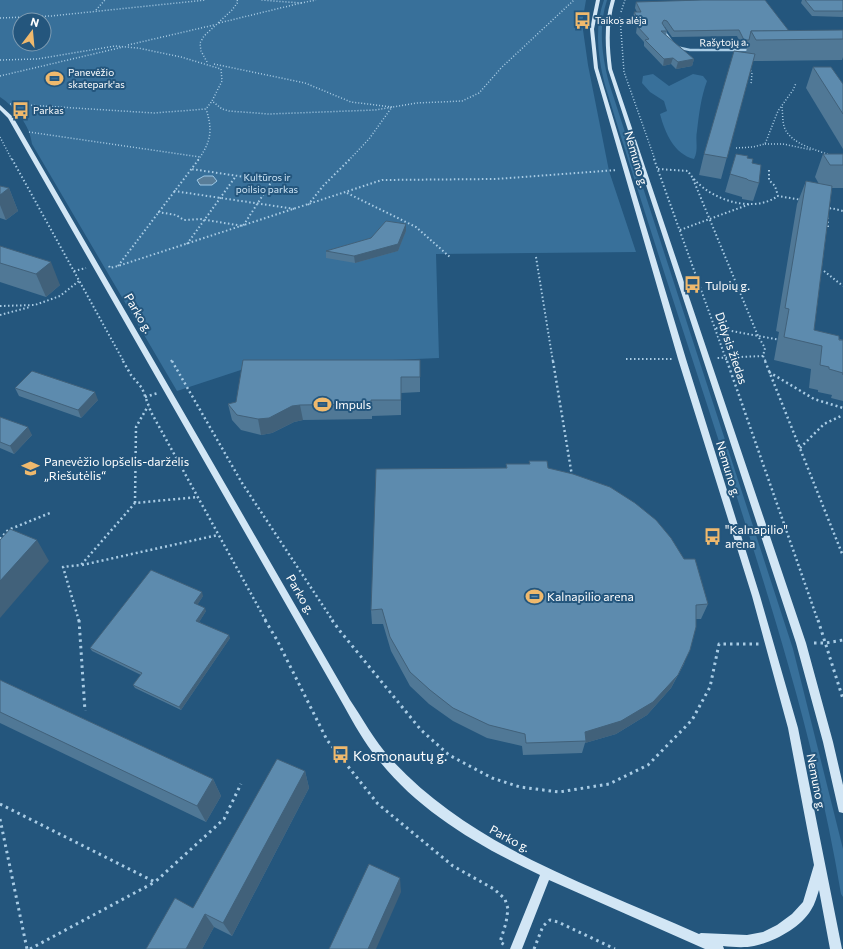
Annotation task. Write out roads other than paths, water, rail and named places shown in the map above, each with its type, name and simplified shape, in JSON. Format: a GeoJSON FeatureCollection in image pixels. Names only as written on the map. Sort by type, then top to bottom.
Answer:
{"type":"FeatureCollection","features":[{"type":"Feature","properties":{"kind":"main road","name":"Nemuno g."},"geometry":{"type":"LineString","coordinates":[[598,0],[592,29],[596,68],[677,344],[770,644],[793,728],[836,949]]}},
{"type":"Feature","properties":{"kind":"main road","name":"Nemuno g."},"geometry":{"type":"LineString","coordinates":[[613,0],[607,31],[610,70],[801,643],[828,742],[843,808]]}},
{"type":"Feature","properties":{"kind":"main road","name":"Parko g."},"geometry":{"type":"LineString","coordinates":[[0,107],[10,117],[347,703],[385,760],[416,792],[447,818],[490,845],[546,873],[718,949]]}},
{"type":"Feature","properties":{"kind":"main road"},"geometry":{"type":"LineString","coordinates":[[696,939],[749,941],[764,937],[782,929],[802,913],[807,905],[820,863]]}},
{"type":"Feature","properties":{"kind":"main road"},"geometry":{"type":"LineString","coordinates":[[512,947],[546,873]]}},
{"type":"Feature","properties":{"kind":"street","name":"Rašytojų a."},"geometry":{"type":"LineString","coordinates":[[663,29],[675,46],[682,49],[753,50]]}},
{"type":"Feature","properties":{"kind":"place","name":"Taikos alėja"},"geometry":{"type":"Point","coordinates":[582,20]}},
{"type":"Feature","properties":{"kind":"place","name":"Panevėžio skatepark'as"},"geometry":{"type":"Point","coordinates":[55,78]}},
{"type":"Feature","properties":{"kind":"place","name":"Parkas"},"geometry":{"type":"Point","coordinates":[20,110]}},
{"type":"Feature","properties":{"kind":"place","name":"Tulpių g."},"geometry":{"type":"Point","coordinates":[692,285]}},
{"type":"Feature","properties":{"kind":"place","name":"Impuls"},"geometry":{"type":"Point","coordinates":[322,404]}},
{"type":"Feature","properties":{"kind":"place","name":"Panevėžio lopšelis-darželis „Riešutėlis“"},"geometry":{"type":"Point","coordinates":[31,468]}},
{"type":"Feature","properties":{"kind":"place","name":"\"Kalnapilio\" arena"},"geometry":{"type":"Point","coordinates":[712,536]}},
{"type":"Feature","properties":{"kind":"place","name":"Kalnapilio arena"},"geometry":{"type":"Point","coordinates":[534,596]}},
{"type":"Feature","properties":{"kind":"place","name":"Kosmonautų g."},"geometry":{"type":"Point","coordinates":[340,755]}},
{"type":"Feature","properties":{"kind":"park label","name":"Kultūros ir poilsio parkas"},"geometry":{"type":"Point","coordinates":[267,182]}}]}
